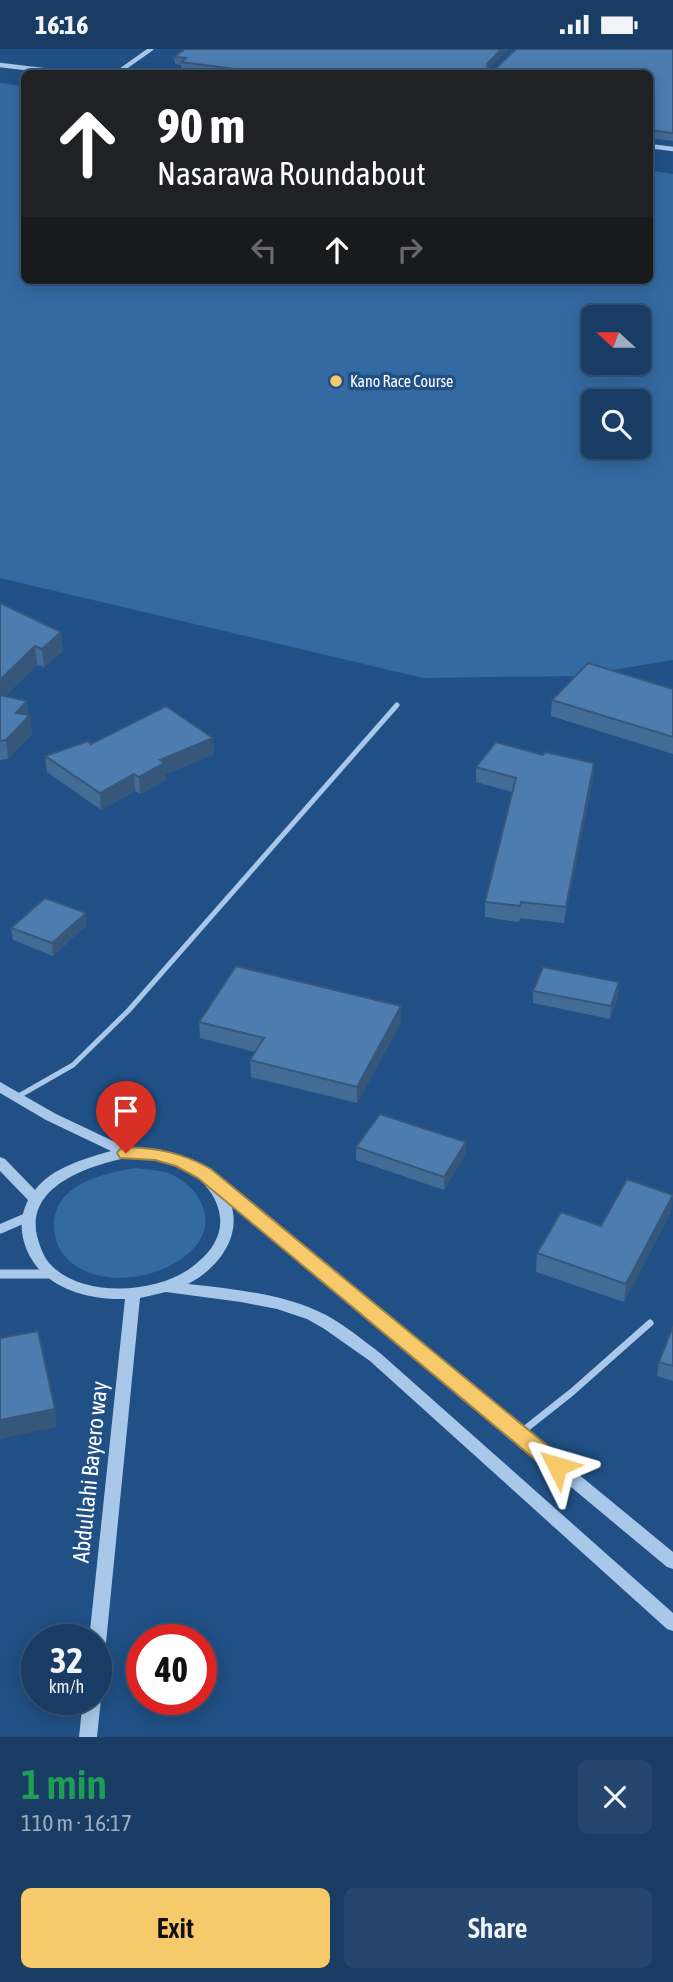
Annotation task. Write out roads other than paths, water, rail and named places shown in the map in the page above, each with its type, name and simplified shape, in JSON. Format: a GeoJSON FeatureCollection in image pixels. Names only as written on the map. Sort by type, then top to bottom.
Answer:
{"type":"FeatureCollection","features":[{"type":"Feature","properties":{"kind":"street"},"geometry":{"type":"LineString","coordinates":[[121,70],[151,49]]}},
{"type":"Feature","properties":{"kind":"street"},"geometry":{"type":"LineString","coordinates":[[0,65],[42,70]]}},
{"type":"Feature","properties":{"kind":"street"},"geometry":{"type":"LineString","coordinates":[[653,146],[673,149]]}},
{"type":"Feature","properties":{"kind":"street"},"geometry":{"type":"LineString","coordinates":[[0,1087],[51,1117],[126,1153]]}},
{"type":"Feature","properties":{"kind":"street"},"geometry":{"type":"LineString","coordinates":[[50,1274],[31,1246],[28,1217],[36,1200],[65,1173],[94,1159],[126,1153],[155,1154],[182,1161],[204,1174],[673,1562]]}},
{"type":"Feature","properties":{"kind":"street"},"geometry":{"type":"LineString","coordinates":[[0,1162],[36,1200]]}},
{"type":"Feature","properties":{"kind":"street"},"geometry":{"type":"LineString","coordinates":[[0,1274],[50,1274],[79,1289],[105,1294],[132,1295],[167,1287],[199,1271],[220,1247],[228,1221],[223,1195],[204,1174]]}},
{"type":"Feature","properties":{"kind":"street"},"geometry":{"type":"LineString","coordinates":[[0,1229],[28,1217]]}},
{"type":"Feature","properties":{"kind":"street"},"geometry":{"type":"LineString","coordinates":[[167,1287],[273,1304],[311,1315],[339,1330],[375,1357],[673,1624]]}},
{"type":"Feature","properties":{"kind":"street","name":"Abdullahi Bayero way"},"geometry":{"type":"LineString","coordinates":[[99,1624],[132,1295]]}},
{"type":"Feature","properties":{"kind":"street"},"geometry":{"type":"LineString","coordinates":[[88,1737],[90,1715]]}},
{"type":"Feature","properties":{"kind":"lane"},"geometry":{"type":"LineString","coordinates":[[17,1097],[73,1065],[129,1010],[397,705]]}},
{"type":"Feature","properties":{"kind":"lane"},"geometry":{"type":"LineString","coordinates":[[519,1434],[572,1392],[650,1323]]}},
{"type":"Feature","properties":{"kind":"place","name":"Kano Race Course"},"geometry":{"type":"Point","coordinates":[336,381]}}]}
